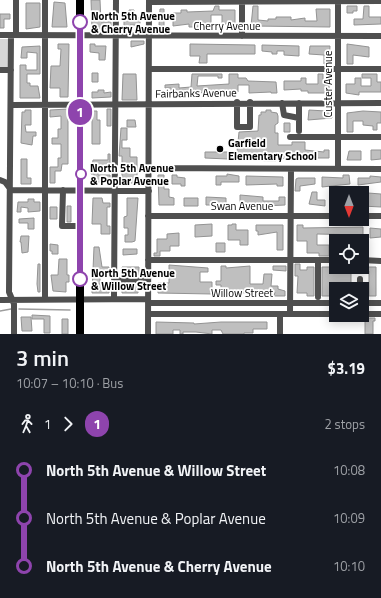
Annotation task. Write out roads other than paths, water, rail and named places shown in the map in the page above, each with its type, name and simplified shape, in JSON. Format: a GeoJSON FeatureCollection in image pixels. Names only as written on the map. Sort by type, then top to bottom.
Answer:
{"type":"FeatureCollection","features":[{"type":"Feature","properties":{"kind":"main road"},"geometry":{"type":"LineString","coordinates":[[80,0],[80,334]]}},
{"type":"Feature","properties":{"kind":"street"},"geometry":{"type":"LineString","coordinates":[[14,334],[14,310],[9,292],[11,70],[16,0]]}},
{"type":"Feature","properties":{"kind":"street"},"geometry":{"type":"LineString","coordinates":[[45,0],[46,300]]}},
{"type":"Feature","properties":{"kind":"street"},"geometry":{"type":"LineString","coordinates":[[114,299],[114,104],[116,0]]}},
{"type":"Feature","properties":{"kind":"street"},"geometry":{"type":"LineString","coordinates":[[148,334],[149,1],[381,1]]}},
{"type":"Feature","properties":{"kind":"street"},"geometry":{"type":"LineString","coordinates":[[242,1],[242,36]]}},
{"type":"Feature","properties":{"kind":"street","name":"Custer Avenue"},"geometry":{"type":"LineString","coordinates":[[338,1],[338,169]]}},
{"type":"Feature","properties":{"kind":"street","name":"Cherry Avenue"},"geometry":{"type":"LineString","coordinates":[[0,35],[381,36]]}},
{"type":"Feature","properties":{"kind":"street"},"geometry":{"type":"LineString","coordinates":[[149,69],[381,69]]}},
{"type":"Feature","properties":{"kind":"street"},"geometry":{"type":"LineString","coordinates":[[0,70],[11,70]]}},
{"type":"Feature","properties":{"kind":"street"},"geometry":{"type":"LineString","coordinates":[[237,102],[237,127],[250,127],[250,102]]}},
{"type":"Feature","properties":{"kind":"street","name":"Fairbanks Avenue"},"geometry":{"type":"LineString","coordinates":[[11,105],[237,102],[381,103]]}},
{"type":"Feature","properties":{"kind":"street"},"geometry":{"type":"LineString","coordinates":[[282,103],[284,115],[299,118]]}},
{"type":"Feature","properties":{"kind":"street"},"geometry":{"type":"LineString","coordinates":[[299,103],[299,131]]}},
{"type":"Feature","properties":{"kind":"street"},"geometry":{"type":"LineString","coordinates":[[290,137],[381,137]]}},
{"type":"Feature","properties":{"kind":"street"},"geometry":{"type":"LineString","coordinates":[[148,168],[381,169]]}},
{"type":"Feature","properties":{"kind":"street"},"geometry":{"type":"LineString","coordinates":[[290,314],[291,169]]}},
{"type":"Feature","properties":{"kind":"street"},"geometry":{"type":"LineString","coordinates":[[0,180],[5,182],[11,190]]}},
{"type":"Feature","properties":{"kind":"street"},"geometry":{"type":"LineString","coordinates":[[11,190],[149,191]]}},
{"type":"Feature","properties":{"kind":"street"},"geometry":{"type":"LineString","coordinates":[[63,190],[62,226],[80,226]]}},
{"type":"Feature","properties":{"kind":"street","name":"Swan Avenue"},"geometry":{"type":"LineString","coordinates":[[148,216],[329,216]]}},
{"type":"Feature","properties":{"kind":"street"},"geometry":{"type":"LineString","coordinates":[[369,216],[381,216]]}},
{"type":"Feature","properties":{"kind":"street"},"geometry":{"type":"LineString","coordinates":[[148,260],[329,260]]}},
{"type":"Feature","properties":{"kind":"street"},"geometry":{"type":"LineString","coordinates":[[318,260],[318,297]]}},
{"type":"Feature","properties":{"kind":"street"},"geometry":{"type":"LineString","coordinates":[[369,260],[381,260]]}},
{"type":"Feature","properties":{"kind":"street"},"geometry":{"type":"LineString","coordinates":[[114,280],[148,280]]}},
{"type":"Feature","properties":{"kind":"street","name":"Willow Street"},"geometry":{"type":"LineString","coordinates":[[0,300],[114,299],[219,303],[329,303]]}},
{"type":"Feature","properties":{"kind":"street"},"geometry":{"type":"LineString","coordinates":[[219,303],[219,314]]}},
{"type":"Feature","properties":{"kind":"street"},"geometry":{"type":"LineString","coordinates":[[369,303],[381,303]]}},
{"type":"Feature","properties":{"kind":"street","name":"Willow Street"},"geometry":{"type":"LineString","coordinates":[[149,314],[329,314]]}},
{"type":"Feature","properties":{"kind":"street"},"geometry":{"type":"LineString","coordinates":[[280,314],[280,334]]}},
{"type":"Feature","properties":{"kind":"street"},"geometry":{"type":"LineString","coordinates":[[369,314],[381,314]]}},
{"type":"Feature","properties":{"kind":"waterway"},"geometry":{"type":"LineString","coordinates":[[0,311],[11,309]]}},
{"type":"Feature","properties":{"kind":"waterway"},"geometry":{"type":"LineString","coordinates":[[19,309],[70,310]]}},
{"type":"Feature","properties":{"kind":"place","name":"North 5th Avenue & Cherry Avenue"},"geometry":{"type":"Point","coordinates":[80,22]}},
{"type":"Feature","properties":{"kind":"place","name":"Garfield Elementary School"},"geometry":{"type":"Point","coordinates":[220,149]}},
{"type":"Feature","properties":{"kind":"place","name":"North 5th Avenue & Poplar Avenue"},"geometry":{"type":"Point","coordinates":[81,174]}},
{"type":"Feature","properties":{"kind":"place","name":"North 5th Avenue & Willow Street"},"geometry":{"type":"Point","coordinates":[80,279]}}]}
